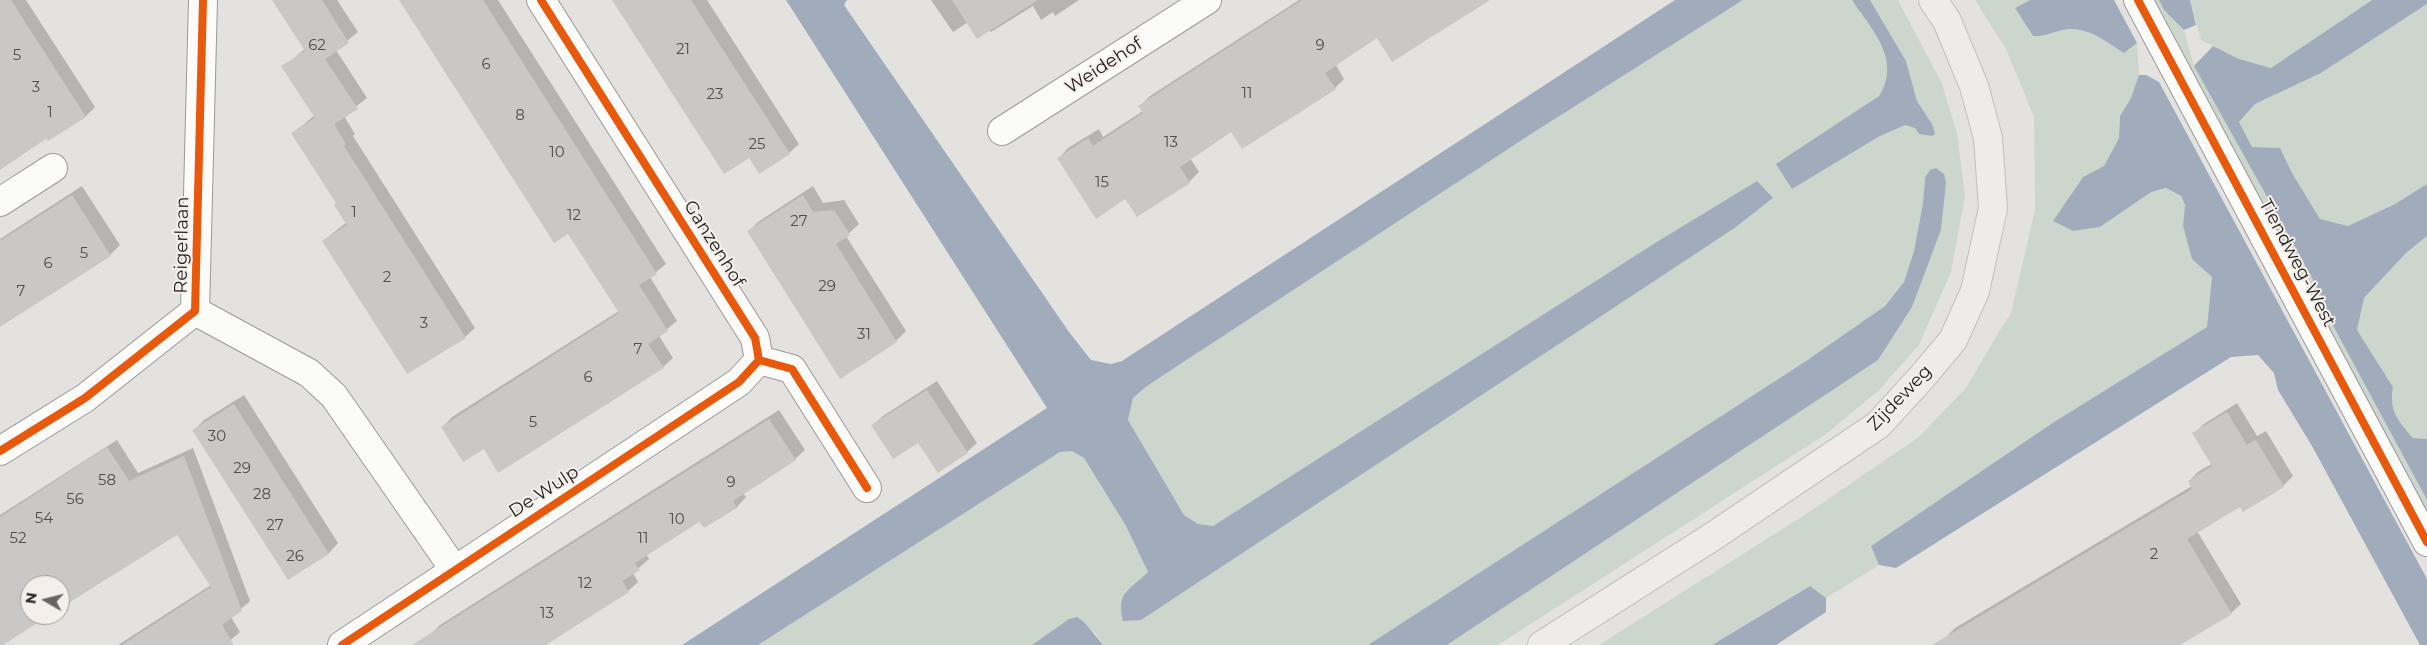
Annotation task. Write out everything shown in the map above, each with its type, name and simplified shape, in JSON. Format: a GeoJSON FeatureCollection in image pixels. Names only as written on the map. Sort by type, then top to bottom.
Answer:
{"type":"FeatureCollection","features":[{"type":"Feature","properties":{"kind":"main road","name":"Zijdeweg"},"geometry":{"type":"LineString","coordinates":[[1542,645],[1712,537],[1878,425],[1922,378],[1953,340],[1975,291],[1993,208],[1988,138],[1974,86],[1946,21],[1933,0]]}},
{"type":"Feature","properties":{"kind":"street","name":"Reigerlaan"},"geometry":{"type":"LineString","coordinates":[[0,451],[84,398],[195,311],[203,0]]}},
{"type":"Feature","properties":{"kind":"street","name":"Ganzenhof"},"geometry":{"type":"LineString","coordinates":[[541,0],[755,338],[759,360]]}},
{"type":"Feature","properties":{"kind":"street","name":"Weidehof"},"geometry":{"type":"LineString","coordinates":[[1002,131],[1207,0]]}},
{"type":"Feature","properties":{"kind":"street","name":"Tiendweg-West"},"geometry":{"type":"LineString","coordinates":[[2138,0],[2287,276],[2427,542]]}},
{"type":"Feature","properties":{"kind":"street"},"geometry":{"type":"LineString","coordinates":[[0,202],[54,168]]}},
{"type":"Feature","properties":{"kind":"street"},"geometry":{"type":"LineString","coordinates":[[195,311],[309,373],[334,396],[454,569]]}},
{"type":"Feature","properties":{"kind":"street"},"geometry":{"type":"LineString","coordinates":[[759,360],[792,369],[867,488]]}},
{"type":"Feature","properties":{"kind":"street","name":"De Wulp"},"geometry":{"type":"LineString","coordinates":[[342,645],[454,569],[739,382],[759,360]]}},
{"type":"Feature","properties":{"kind":"shaded area"},"geometry":{"type":"Polygon","coordinates":[[[1743,0],[1852,0],[1882,45],[1886,57],[1887,70],[1885,82],[1879,96],[1777,164],[1878,137],[1905,125],[1915,128],[1932,124],[1917,101],[1906,61],[1870,0],[1898,0],[1942,84],[1957,133],[1965,196],[1951,272],[1919,345],[1878,391],[1826,434],[1498,645],[1447,645],[1878,360],[1912,307],[1941,230],[1946,183],[1925,178],[1923,203],[1914,251],[1904,282],[1885,306],[1806,361],[1368,645],[1103,645],[1095,633],[1069,619],[1032,645],[758,645],[1060,452],[1072,451],[1084,458],[1126,526],[1148,572],[1123,594],[1736,227],[1772,199],[1757,181],[1655,243],[1213,526],[1198,524],[1184,515],[1128,420],[1133,398],[1147,386],[1531,134],[1743,0]]]}},
{"type":"Feature","properties":{"kind":"shaded area"},"geometry":{"type":"Polygon","coordinates":[[[1975,0],[2030,0],[2015,8],[2033,36],[2045,36],[2064,30],[2080,30],[2088,32],[2124,53],[2137,43],[2139,75],[2131,98],[2120,116],[2119,138],[2104,166],[2083,177],[2053,221],[2073,231],[2100,227],[2151,191],[2166,188],[2180,196],[2185,205],[2183,226],[2192,258],[2212,277],[2207,327],[2054,422],[1871,546],[1879,565],[1826,598],[1809,586],[1712,645],[1599,645],[1806,514],[1919,437],[1966,388],[2011,313],[2035,210],[2034,117],[2006,49],[1975,0]]]}},
{"type":"Feature","properties":{"kind":"shaded area"},"geometry":{"type":"Polygon","coordinates":[[[2149,0],[2159,0],[2164,10],[2184,30],[2194,66],[2320,293],[2330,320],[2427,500],[2427,525],[2149,0]]]}},
{"type":"Feature","properties":{"kind":"shaded area"},"geometry":{"type":"Polygon","coordinates":[[[2190,0],[2372,0],[2271,68],[2239,59],[2201,40],[2190,0]]]}},
{"type":"Feature","properties":{"kind":"shaded area"},"geometry":{"type":"Polygon","coordinates":[[[2427,4],[2427,184],[2395,204],[2348,226],[2320,219],[2292,173],[2280,148],[2252,147],[2239,122],[2255,104],[2321,73],[2427,4]]]}},
{"type":"Feature","properties":{"kind":"shaded area"},"geometry":{"type":"Polygon","coordinates":[[[2427,236],[2427,439],[2413,438],[2399,420],[2393,409],[2393,387],[2357,330],[2364,298],[2406,253],[2427,236]]]}},
{"type":"Feature","properties":{"kind":"water"},"geometry":{"type":"Polygon","coordinates":[[[786,0],[847,0],[844,5],[1069,332],[1091,360],[1111,364],[1122,361],[1675,0],[1743,0],[1531,134],[1147,386],[1133,398],[1128,420],[1184,515],[1198,524],[1213,526],[1655,243],[1757,181],[1773,198],[1736,227],[1141,620],[1123,621],[1121,603],[1126,592],[1148,572],[1126,526],[1084,458],[1072,451],[1060,452],[758,645],[682,645],[1047,408],[786,0]]]}},
{"type":"Feature","properties":{"kind":"water"},"geometry":{"type":"Polygon","coordinates":[[[1852,0],[1870,0],[1906,61],[1917,101],[1932,124],[1935,134],[1932,136],[1919,134],[1915,128],[1905,125],[1878,137],[1792,189],[1776,164],[1879,96],[1885,83],[1887,70],[1882,46],[1852,0]]]}},
{"type":"Feature","properties":{"kind":"water"},"geometry":{"type":"Polygon","coordinates":[[[2030,0],[2114,0],[2137,43],[2124,53],[2088,32],[2080,30],[2063,30],[2033,36],[2015,8],[2030,0]]]}},
{"type":"Feature","properties":{"kind":"water"},"geometry":{"type":"Polygon","coordinates":[[[2159,0],[2190,0],[2196,25],[2184,30],[2164,10],[2159,0]]]}},
{"type":"Feature","properties":{"kind":"water"},"geometry":{"type":"Polygon","coordinates":[[[2372,0],[2427,0],[2427,4],[2321,73],[2255,104],[2239,122],[2252,147],[2280,148],[2292,173],[2320,219],[2348,226],[2395,204],[2427,184],[2427,236],[2406,253],[2364,298],[2357,330],[2393,387],[2393,408],[2399,420],[2413,438],[2427,439],[2427,500],[2330,320],[2320,293],[2194,66],[2213,46],[2239,59],[2271,68],[2372,0]]]}},
{"type":"Feature","properties":{"kind":"water"},"geometry":{"type":"Polygon","coordinates":[[[2139,75],[2146,75],[2159,82],[2427,579],[2427,645],[2420,645],[2312,446],[2278,390],[2274,373],[2258,355],[2231,357],[1896,568],[1879,565],[1871,546],[2054,422],[2207,327],[2212,277],[2192,259],[2183,226],[2185,205],[2181,196],[2166,188],[2151,192],[2100,227],[2073,231],[2053,221],[2083,177],[2104,166],[2119,138],[2120,116],[2131,98],[2139,75]]]}},
{"type":"Feature","properties":{"kind":"water"},"geometry":{"type":"Polygon","coordinates":[[[1936,168],[1944,174],[1946,183],[1941,230],[1912,307],[1878,360],[1447,645],[1368,645],[1806,361],[1885,306],[1904,282],[1914,251],[1923,203],[1925,178],[1930,170],[1936,168]]]}},
{"type":"Feature","properties":{"kind":"water"},"geometry":{"type":"Polygon","coordinates":[[[1810,586],[1826,598],[1826,612],[1776,645],[1712,645],[1810,586]]]}},
{"type":"Feature","properties":{"kind":"water"},"geometry":{"type":"Polygon","coordinates":[[[1077,617],[1084,622],[1103,645],[1032,645],[1069,619],[1077,617]]]}},
{"type":"Feature","properties":{"kind":"building"},"geometry":{"type":"Polygon","coordinates":[[[0,0],[11,0],[86,117],[48,141],[46,139],[0,170],[0,0]]]}},
{"type":"Feature","properties":{"kind":"building"},"geometry":{"type":"Polygon","coordinates":[[[272,0],[322,0],[349,43],[325,59],[358,109],[334,124],[346,144],[344,146],[466,338],[407,374],[322,241],[347,225],[334,205],[336,203],[291,133],[315,118],[281,66],[305,51],[272,0]]]}},
{"type":"Feature","properties":{"kind":"building"},"geometry":{"type":"Polygon","coordinates":[[[399,0],[483,0],[657,274],[639,285],[668,331],[648,344],[664,368],[498,473],[484,449],[463,462],[441,427],[619,313],[568,234],[554,243],[399,0]]]}},
{"type":"Feature","properties":{"kind":"building"},"geometry":{"type":"Polygon","coordinates":[[[612,0],[691,0],[790,154],[759,174],[749,158],[724,174],[612,0]]]}},
{"type":"Feature","properties":{"kind":"building"},"geometry":{"type":"Polygon","coordinates":[[[952,0],[1038,0],[977,39],[952,0]]]}},
{"type":"Feature","properties":{"kind":"building"},"geometry":{"type":"Polygon","coordinates":[[[1302,0],[1490,0],[1392,62],[1377,38],[1325,73],[1336,89],[1302,111],[1242,149],[1231,132],[1180,167],[1190,183],[1137,217],[1125,199],[1096,219],[1057,158],[1088,138],[1093,146],[1143,113],[1138,106],[1302,0]]]}},
{"type":"Feature","properties":{"kind":"building"},"geometry":{"type":"Polygon","coordinates":[[[72,195],[111,256],[0,327],[0,241],[72,195]]]}},
{"type":"Feature","properties":{"kind":"building"},"geometry":{"type":"Polygon","coordinates":[[[803,195],[813,212],[834,210],[850,235],[836,244],[897,342],[840,379],[747,231],[803,195]]]}},
{"type":"Feature","properties":{"kind":"building"},"geometry":{"type":"Polygon","coordinates":[[[927,390],[968,453],[938,473],[918,443],[893,459],[871,425],[927,390]]]}},
{"type":"Feature","properties":{"kind":"building"},"geometry":{"type":"Polygon","coordinates":[[[234,404],[329,554],[288,580],[192,430],[234,404]]]}},
{"type":"Feature","properties":{"kind":"building"},"geometry":{"type":"Polygon","coordinates":[[[2227,412],[2247,445],[2256,440],[2284,487],[2243,512],[2240,507],[2187,539],[2232,614],[2180,645],[1932,645],[2192,489],[2188,481],[2212,466],[2192,433],[2227,412]]]}},
{"type":"Feature","properties":{"kind":"building"},"geometry":{"type":"Polygon","coordinates":[[[769,419],[796,460],[733,501],[737,508],[704,528],[699,522],[635,563],[640,570],[622,581],[629,592],[546,645],[412,645],[769,419]]]}},
{"type":"Feature","properties":{"kind":"building"},"geometry":{"type":"Polygon","coordinates":[[[107,447],[129,481],[184,456],[242,611],[222,625],[234,645],[122,645],[211,587],[177,535],[70,602],[70,575],[20,575],[20,625],[34,625],[3,645],[0,645],[0,517],[107,447]]]}},
{"type":"Feature","properties":{"kind":"cycle path"},"geometry":{"type":"LineString","coordinates":[[0,451],[85,398],[195,311],[203,0]]}},
{"type":"Feature","properties":{"kind":"cycle path"},"geometry":{"type":"LineString","coordinates":[[541,0],[755,338],[759,360],[792,369],[867,488]]}},
{"type":"Feature","properties":{"kind":"cycle path"},"geometry":{"type":"LineString","coordinates":[[2138,0],[2427,542]]}},
{"type":"Feature","properties":{"kind":"cycle path"},"geometry":{"type":"LineString","coordinates":[[342,645],[739,382],[759,360]]}}]}
